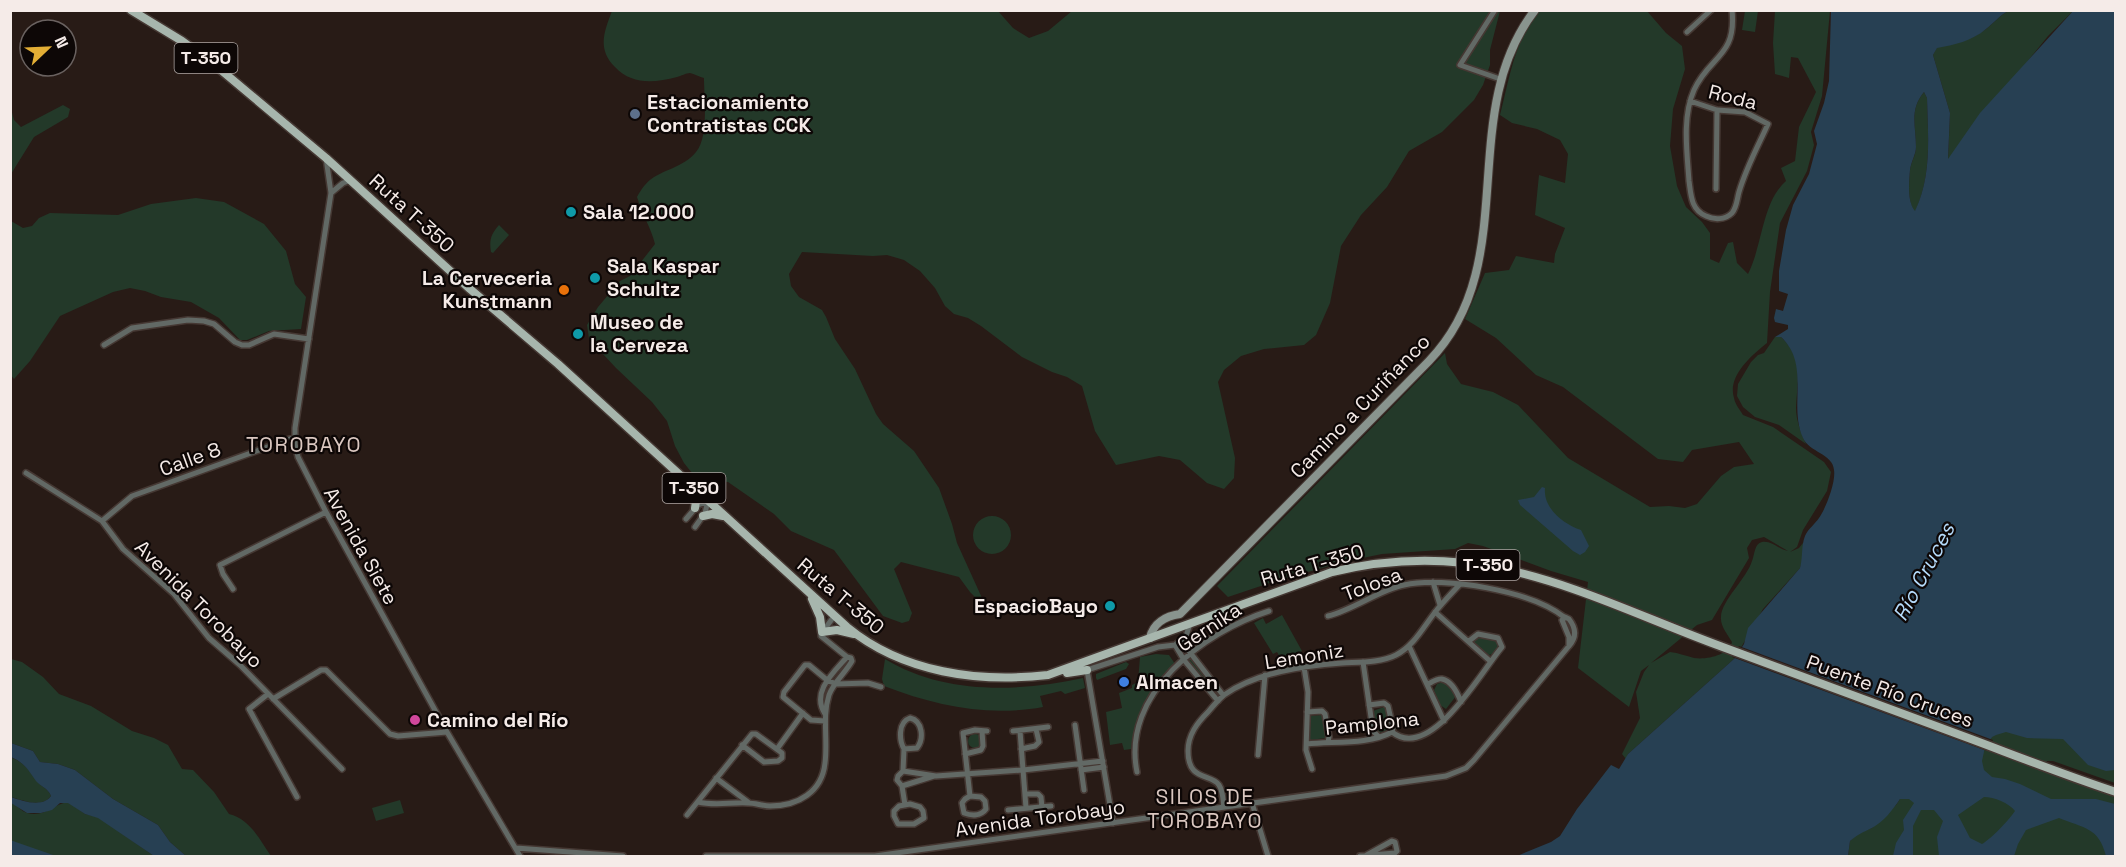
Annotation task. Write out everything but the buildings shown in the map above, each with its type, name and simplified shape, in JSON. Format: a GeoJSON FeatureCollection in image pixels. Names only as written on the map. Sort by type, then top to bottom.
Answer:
{"type":"FeatureCollection","features":[{"type":"Feature","properties":{"kind":"main road","name":"Ruta T-350"},"geometry":{"type":"LineString","coordinates":[[131,10],[182,41],[215,65],[326,158],[470,289],[558,364],[809,593],[858,635],[899,659],[936,670],[990,677],[1048,675],[1332,572],[1377,563],[1442,560],[1490,566],[1537,576],[1631,610],[1700,639]]}},
{"type":"Feature","properties":{"kind":"main road"},"geometry":{"type":"LineString","coordinates":[[691,485],[696,497],[695,508]]}},
{"type":"Feature","properties":{"kind":"main road"},"geometry":{"type":"LineString","coordinates":[[703,516],[716,514],[728,519]]}},
{"type":"Feature","properties":{"kind":"main road"},"geometry":{"type":"LineString","coordinates":[[809,593],[818,611],[822,632],[837,630],[858,635]]}},
{"type":"Feature","properties":{"kind":"main road","name":"Puente Río Cruces"},"geometry":{"type":"LineString","coordinates":[[1700,639],[2115,792]]}},
{"type":"Feature","properties":{"kind":"main road"},"geometry":{"type":"LineString","coordinates":[[1048,675],[1087,670]]}},
{"type":"Feature","properties":{"kind":"street"},"geometry":{"type":"LineString","coordinates":[[1495,10],[1460,66],[1500,79]]}},
{"type":"Feature","properties":{"kind":"street","name":"Camino a Curiñanco"},"geometry":{"type":"LineString","coordinates":[[1150,638],[1152,631],[1160,621],[1180,614],[1429,361],[1450,334],[1467,303],[1477,275],[1492,148],[1493,113],[1500,79],[1514,44],[1535,10]]}},
{"type":"Feature","properties":{"kind":"street"},"geometry":{"type":"LineString","coordinates":[[1687,32],[1711,10]]}},
{"type":"Feature","properties":{"kind":"street"},"geometry":{"type":"LineString","coordinates":[[1690,101],[1700,79],[1727,48],[1733,27],[1732,10]]}},
{"type":"Feature","properties":{"kind":"street","name":"Roda"},"geometry":{"type":"LineString","coordinates":[[1690,101],[1718,110],[1745,112],[1768,124],[1744,179],[1736,208],[1727,216],[1717,219],[1701,213],[1692,202],[1687,159],[1687,120],[1690,101]]}},
{"type":"Feature","properties":{"kind":"street"},"geometry":{"type":"LineString","coordinates":[[1716,189],[1718,110]]}},
{"type":"Feature","properties":{"kind":"street","name":"Avenida Siete"},"geometry":{"type":"LineString","coordinates":[[326,158],[331,193],[295,437],[300,462],[447,732],[520,856]]}},
{"type":"Feature","properties":{"kind":"street"},"geometry":{"type":"LineString","coordinates":[[331,193],[343,183],[351,180]]}},
{"type":"Feature","properties":{"kind":"street"},"geometry":{"type":"LineString","coordinates":[[104,345],[132,328],[188,320],[214,324],[235,342],[242,345],[253,343],[274,333],[309,339]]}},
{"type":"Feature","properties":{"kind":"street","name":"Calle 8"},"geometry":{"type":"LineString","coordinates":[[102,521],[132,496],[295,437]]}},
{"type":"Feature","properties":{"kind":"street","name":"Avenida Torobayo"},"geometry":{"type":"LineString","coordinates":[[26,472],[102,521],[123,549],[174,594],[209,638],[342,769]]}},
{"type":"Feature","properties":{"kind":"street"},"geometry":{"type":"LineString","coordinates":[[686,519],[695,508],[708,501]]}},
{"type":"Feature","properties":{"kind":"street"},"geometry":{"type":"LineString","coordinates":[[695,527],[703,516],[708,501]]}},
{"type":"Feature","properties":{"kind":"street"},"geometry":{"type":"LineString","coordinates":[[233,589],[220,565],[326,512]]}},
{"type":"Feature","properties":{"kind":"street","name":"Tolosa"},"geometry":{"type":"LineString","coordinates":[[1328,616],[1347,611],[1405,584],[1442,581],[1510,594],[1545,605],[1569,619],[1575,629],[1575,638],[1569,646]]}},
{"type":"Feature","properties":{"kind":"street"},"geometry":{"type":"LineString","coordinates":[[1433,582],[1440,605]]}},
{"type":"Feature","properties":{"kind":"street","name":"Lemoniz"},"geometry":{"type":"LineString","coordinates":[[1224,807],[1220,786],[1197,773],[1191,766],[1188,755],[1193,730],[1223,695],[1265,675],[1304,667],[1363,662],[1393,656],[1409,646],[1440,605],[1460,584]]}},
{"type":"Feature","properties":{"kind":"street","name":"Gernika"},"geometry":{"type":"LineString","coordinates":[[1137,772],[1134,740],[1140,719],[1156,691],[1191,654],[1232,626],[1269,611]]}},
{"type":"Feature","properties":{"kind":"street"},"geometry":{"type":"LineString","coordinates":[[1435,612],[1490,661]]}},
{"type":"Feature","properties":{"kind":"street"},"geometry":{"type":"LineString","coordinates":[[1113,823],[1087,670],[1158,647],[1175,645],[1188,633],[1190,624],[1180,614]]}},
{"type":"Feature","properties":{"kind":"street"},"geometry":{"type":"LineString","coordinates":[[698,802],[709,804],[749,802],[768,806],[794,803],[802,800],[815,789],[823,777],[826,762],[825,714],[831,691],[852,661],[821,637],[822,632],[835,615]]}},
{"type":"Feature","properties":{"kind":"street","name":"Pamplona"},"geometry":{"type":"LineString","coordinates":[[1307,744],[1328,742],[1342,744],[1392,732],[1399,736],[1417,736],[1433,730],[1461,702],[1502,647],[1500,640],[1477,634],[1469,641]]}},
{"type":"Feature","properties":{"kind":"street"},"geometry":{"type":"LineString","coordinates":[[1150,638],[1158,647]]}},
{"type":"Feature","properties":{"kind":"street"},"geometry":{"type":"LineString","coordinates":[[1182,640],[1223,695]]}},
{"type":"Feature","properties":{"kind":"street"},"geometry":{"type":"LineString","coordinates":[[1175,645],[1184,660],[1218,701]]}},
{"type":"Feature","properties":{"kind":"street"},"geometry":{"type":"LineString","coordinates":[[1409,646],[1444,721]]}},
{"type":"Feature","properties":{"kind":"street","name":"Avenida Torobayo"},"geometry":{"type":"LineString","coordinates":[[706,856],[875,855],[1446,776],[1456,773],[1474,760],[1569,646]]}},
{"type":"Feature","properties":{"kind":"street"},"geometry":{"type":"LineString","coordinates":[[825,714],[820,700],[823,685],[847,657]]}},
{"type":"Feature","properties":{"kind":"street"},"geometry":{"type":"LineString","coordinates":[[1363,662],[1373,731],[1378,736]]}},
{"type":"Feature","properties":{"kind":"street"},"geometry":{"type":"LineString","coordinates":[[825,721],[811,720],[784,699],[784,692],[805,665],[809,665],[827,680],[836,684],[868,683],[881,687]]}},
{"type":"Feature","properties":{"kind":"street"},"geometry":{"type":"LineString","coordinates":[[1304,667],[1308,692],[1307,744],[1312,769]]}},
{"type":"Feature","properties":{"kind":"street"},"geometry":{"type":"LineString","coordinates":[[273,699],[321,670],[326,670],[390,734],[398,736],[447,732]]}},
{"type":"Feature","properties":{"kind":"street"},"geometry":{"type":"LineString","coordinates":[[1258,755],[1265,675]]}},
{"type":"Feature","properties":{"kind":"street"},"geometry":{"type":"LineString","coordinates":[[1428,684],[1443,679],[1457,691],[1461,702]]}},
{"type":"Feature","properties":{"kind":"street"},"geometry":{"type":"LineString","coordinates":[[268,694],[249,709],[297,797]]}},
{"type":"Feature","properties":{"kind":"street"},"geometry":{"type":"LineString","coordinates":[[1369,705],[1384,703],[1388,706],[1392,732]]}},
{"type":"Feature","properties":{"kind":"street"},"geometry":{"type":"LineString","coordinates":[[1307,712],[1322,711],[1325,714],[1328,742]]}},
{"type":"Feature","properties":{"kind":"street"},"geometry":{"type":"LineString","coordinates":[[777,749],[803,713]]}},
{"type":"Feature","properties":{"kind":"street"},"geometry":{"type":"LineString","coordinates":[[904,749],[916,748],[920,743],[919,724],[915,719],[908,718],[902,724],[903,771],[897,778],[902,786],[905,805]]}},
{"type":"Feature","properties":{"kind":"street"},"geometry":{"type":"LineString","coordinates":[[1075,725],[1084,790]]}},
{"type":"Feature","properties":{"kind":"street"},"geometry":{"type":"LineString","coordinates":[[1013,731],[1048,727]]}},
{"type":"Feature","properties":{"kind":"street"},"geometry":{"type":"LineString","coordinates":[[1022,749],[1037,745],[1039,741],[1036,729]]}},
{"type":"Feature","properties":{"kind":"street"},"geometry":{"type":"LineString","coordinates":[[966,754],[981,750],[984,731],[975,730],[963,733],[970,796]]}},
{"type":"Feature","properties":{"kind":"street"},"geometry":{"type":"LineString","coordinates":[[1020,731],[1026,808]]}},
{"type":"Feature","properties":{"kind":"street"},"geometry":{"type":"LineString","coordinates":[[687,815],[742,745],[754,733],[782,753],[781,759],[764,762],[742,745]]}},
{"type":"Feature","properties":{"kind":"street"},"geometry":{"type":"LineString","coordinates":[[903,771],[936,776],[1103,764]]}},
{"type":"Feature","properties":{"kind":"street"},"geometry":{"type":"LineString","coordinates":[[902,786],[936,776]]}},
{"type":"Feature","properties":{"kind":"street"},"geometry":{"type":"LineString","coordinates":[[716,778],[749,802]]}},
{"type":"Feature","properties":{"kind":"street"},"geometry":{"type":"LineString","coordinates":[[1025,794],[1038,794],[1041,797],[1042,807]]}},
{"type":"Feature","properties":{"kind":"street"},"geometry":{"type":"LineString","coordinates":[[970,796],[981,797],[985,801],[984,812],[975,815],[964,813],[962,803],[970,796]]}},
{"type":"Feature","properties":{"kind":"street"},"geometry":{"type":"LineString","coordinates":[[1252,803],[1268,856]]}},
{"type":"Feature","properties":{"kind":"street"},"geometry":{"type":"LineString","coordinates":[[905,805],[920,807],[924,818],[914,824],[898,824],[894,811],[899,806],[905,805]]}},
{"type":"Feature","properties":{"kind":"street"},"geometry":{"type":"LineString","coordinates":[[1008,810],[1051,806]]}},
{"type":"Feature","properties":{"kind":"street"},"geometry":{"type":"LineString","coordinates":[[1392,841],[1395,842],[1397,851],[1395,854],[1362,856],[1392,841]]}},
{"type":"Feature","properties":{"kind":"street"},"geometry":{"type":"LineString","coordinates":[[516,848],[623,856]]}},
{"type":"Feature","properties":{"kind":"green space"},"geometry":{"type":"Polygon","coordinates":[[[612,11],[998,11],[1013,28],[1029,38],[1048,31],[1072,11],[1500,11],[1490,50],[1490,65],[1483,85],[1474,100],[1442,132],[1409,151],[1387,187],[1361,215],[1341,246],[1330,303],[1316,335],[1304,345],[1264,349],[1241,356],[1224,370],[1218,382],[1235,458],[1234,478],[1224,489],[1207,483],[1180,460],[1159,456],[1116,465],[1095,431],[1082,386],[1022,357],[981,326],[968,318],[954,314],[945,306],[935,288],[920,271],[904,260],[887,255],[802,252],[789,274],[791,286],[799,297],[822,310],[835,339],[855,369],[876,414],[883,424],[914,451],[939,488],[957,543],[987,609],[959,577],[901,562],[894,569],[912,613],[909,621],[902,623],[883,616],[834,550],[791,531],[774,514],[728,482],[696,478],[684,463],[675,446],[667,421],[652,402],[589,339],[587,325],[598,307],[620,281],[630,276],[655,244],[637,197],[652,179],[694,155],[703,137],[704,127],[704,78],[687,73],[660,80],[636,80],[622,73],[609,60],[604,40],[612,11]]]}},
{"type":"Feature","properties":{"kind":"green space"},"geometry":{"type":"Polygon","coordinates":[[[1539,11],[1647,11],[1666,33],[1682,46],[1685,69],[1673,109],[1670,146],[1677,186],[1686,207],[1710,233],[1710,259],[1719,263],[1728,243],[1733,242],[1737,263],[1748,274],[1767,212],[1778,190],[1786,181],[1781,168],[1795,161],[1799,127],[1816,92],[1798,58],[1791,57],[1789,78],[1775,74],[1773,43],[1775,11],[1830,11],[1822,96],[1811,132],[1814,145],[1807,171],[1780,223],[1770,292],[1767,343],[1742,367],[1737,374],[1733,390],[1735,402],[1743,415],[1773,427],[1824,462],[1831,472],[1827,491],[1803,530],[1797,547],[1790,552],[1799,548],[1803,543],[1800,568],[1763,609],[1735,658],[1628,754],[1626,759],[1622,754],[1640,718],[1636,692],[1649,665],[1641,671],[1629,707],[1578,668],[1588,582],[1468,543],[1455,549],[1382,554],[1343,562],[1228,597],[1217,586],[1445,353],[1447,364],[1461,384],[1493,392],[1518,405],[1568,458],[1650,507],[1685,508],[1697,504],[1721,476],[1734,467],[1754,464],[1739,442],[1692,450],[1683,462],[1658,459],[1563,387],[1536,375],[1496,338],[1465,319],[1485,273],[1509,270],[1516,256],[1554,263],[1565,228],[1535,215],[1539,175],[1565,183],[1568,154],[1560,140],[1537,129],[1512,123],[1500,115],[1518,47],[1539,11]],[[1764,537],[1752,540],[1747,548],[1749,558],[1712,620],[1697,625],[1651,663],[1670,652],[1699,658],[1717,656],[1727,650],[1732,642],[1722,624],[1722,611],[1749,568],[1756,547],[1759,543],[1765,542],[1788,551],[1764,537]]]}},
{"type":"Feature","properties":{"kind":"green space"},"geometry":{"type":"Polygon","coordinates":[[[1745,11],[1758,11],[1755,32],[1742,30],[1745,11]]]}},
{"type":"Feature","properties":{"kind":"green space"},"geometry":{"type":"Polygon","coordinates":[[[2008,11],[2073,11],[2048,36],[1948,160],[1950,113],[1933,55],[1937,47],[1975,36],[2008,11]]]}},
{"type":"Feature","properties":{"kind":"green space"},"geometry":{"type":"Polygon","coordinates":[[[1924,92],[1927,98],[1927,170],[1915,212],[1912,208],[1909,186],[1916,150],[1914,118],[1916,105],[1924,92]]]}},
{"type":"Feature","properties":{"kind":"green space"},"geometry":{"type":"Polygon","coordinates":[[[10,105],[14,120],[21,127],[63,105],[70,109],[68,117],[34,137],[11,174],[10,105]]]}},
{"type":"Feature","properties":{"kind":"green space"},"geometry":{"type":"Polygon","coordinates":[[[196,198],[224,202],[264,224],[286,251],[295,284],[306,297],[301,329],[269,331],[247,340],[240,340],[219,318],[191,302],[161,297],[130,288],[113,292],[60,316],[30,361],[14,379],[10,374],[11,221],[23,228],[32,226],[39,218],[50,213],[118,215],[151,204],[196,198]]]}},
{"type":"Feature","properties":{"kind":"green space"},"geometry":{"type":"Polygon","coordinates":[[[499,225],[509,235],[493,253],[491,252],[492,234],[499,225]]]}},
{"type":"Feature","properties":{"kind":"green space"},"geometry":{"type":"Polygon","coordinates":[[[1775,337],[1781,337],[1788,345],[1796,362],[1798,380],[1796,413],[1806,444],[1779,425],[1755,417],[1743,407],[1737,396],[1738,384],[1751,362],[1764,353],[1775,337]]]}},
{"type":"Feature","properties":{"kind":"green space"},"geometry":{"type":"Polygon","coordinates":[[[2115,479],[2115,783],[2053,761],[2047,761],[2044,767],[2115,794],[2115,856],[1848,856],[1850,841],[1858,833],[1872,828],[1896,805],[2115,479]]]}},
{"type":"Feature","properties":{"kind":"green space"},"geometry":{"type":"Polygon","coordinates":[[[992,516],[1005,522],[1011,535],[1005,548],[992,554],[979,548],[973,535],[979,522],[992,516]]]}},
{"type":"Feature","properties":{"kind":"green space"},"geometry":{"type":"Polygon","coordinates":[[[1282,615],[1302,651],[1283,662],[1277,652],[1273,654],[1254,623],[1263,618],[1266,624],[1282,615]]]}},
{"type":"Feature","properties":{"kind":"green space"},"geometry":{"type":"Polygon","coordinates":[[[1478,636],[1497,640],[1500,646],[1489,655],[1473,642],[1478,636]]]}},
{"type":"Feature","properties":{"kind":"green space"},"geometry":{"type":"Polygon","coordinates":[[[1156,654],[1169,655],[1175,664],[1158,684],[1141,712],[1136,723],[1131,749],[1124,750],[1122,743],[1110,745],[1106,712],[1122,708],[1119,693],[1132,688],[1132,685],[1138,682],[1140,657],[1156,654]]]}},
{"type":"Feature","properties":{"kind":"green space"},"geometry":{"type":"Polygon","coordinates":[[[1191,657],[1216,690],[1214,692],[1187,660],[1191,657]]]}},
{"type":"Feature","properties":{"kind":"green space"},"geometry":{"type":"Polygon","coordinates":[[[11,659],[22,662],[43,677],[59,694],[91,706],[132,731],[168,745],[182,769],[193,770],[214,792],[229,814],[249,825],[271,856],[186,856],[170,842],[158,825],[113,799],[75,770],[58,764],[40,762],[33,751],[11,743],[11,659]]]}},
{"type":"Feature","properties":{"kind":"green space"},"geometry":{"type":"Polygon","coordinates":[[[885,659],[908,671],[957,685],[1008,688],[1083,678],[1085,688],[1065,694],[1061,691],[1040,696],[1043,707],[1002,711],[962,708],[923,699],[884,686],[882,679],[885,659]]]}},
{"type":"Feature","properties":{"kind":"green space"},"geometry":{"type":"Polygon","coordinates":[[[1126,662],[1129,664],[1126,669],[1097,680],[1096,674],[1126,662]]]}},
{"type":"Feature","properties":{"kind":"green space"},"geometry":{"type":"Polygon","coordinates":[[[1443,682],[1456,696],[1446,709],[1440,705],[1434,690],[1437,684],[1443,682]]]}},
{"type":"Feature","properties":{"kind":"green space"},"geometry":{"type":"Polygon","coordinates":[[[1384,707],[1391,729],[1378,733],[1375,730],[1373,711],[1384,707]]]}},
{"type":"Feature","properties":{"kind":"green space"},"geometry":{"type":"Polygon","coordinates":[[[1322,715],[1326,738],[1310,740],[1310,716],[1322,715]]]}},
{"type":"Feature","properties":{"kind":"green space"},"geometry":{"type":"Polygon","coordinates":[[[975,734],[980,736],[982,741],[980,746],[975,748],[970,746],[968,741],[970,736],[975,734]]]}},
{"type":"Feature","properties":{"kind":"green space"},"geometry":{"type":"Polygon","coordinates":[[[10,757],[23,764],[48,791],[51,796],[47,800],[37,803],[11,797],[10,757]]]}},
{"type":"Feature","properties":{"kind":"green space"},"geometry":{"type":"Polygon","coordinates":[[[400,800],[404,813],[376,821],[372,808],[400,800]]]}},
{"type":"Feature","properties":{"kind":"green space"},"geometry":{"type":"Polygon","coordinates":[[[68,802],[85,814],[98,817],[154,856],[23,856],[11,853],[11,803],[25,812],[39,814],[68,802]]]}},
{"type":"Feature","properties":{"kind":"water","name":"Río Cruces"},"geometry":{"type":"Polygon","coordinates":[[[1831,11],[2008,11],[1975,37],[1937,48],[1933,55],[1950,113],[1948,159],[1980,113],[2073,11],[2115,11],[2115,770],[2106,771],[2088,765],[2063,739],[2027,738],[2006,732],[1992,737],[1985,747],[1982,761],[1984,770],[1992,777],[2020,784],[2051,799],[2096,799],[2115,804],[2115,856],[2106,856],[2099,839],[2089,830],[2059,818],[2026,830],[2014,856],[1939,856],[1937,837],[1943,821],[1934,810],[1921,810],[1913,826],[1913,856],[1893,856],[1896,843],[1904,830],[1903,820],[1914,803],[1909,799],[1900,799],[1880,822],[1850,841],[1848,856],[1517,856],[1560,836],[1577,809],[1611,765],[1619,769],[1628,754],[1735,658],[1744,644],[1748,628],[1800,568],[1805,536],[1819,518],[1827,502],[1832,488],[1833,465],[1830,460],[1810,447],[1803,438],[1797,412],[1795,360],[1790,348],[1781,337],[1775,337],[1788,329],[1788,325],[1775,322],[1774,318],[1776,309],[1783,311],[1788,294],[1779,291],[1779,271],[1786,230],[1793,205],[1809,174],[1817,144],[1814,131],[1829,81],[1831,11]],[[1924,92],[1916,105],[1914,118],[1916,150],[1909,186],[1912,207],[1915,211],[1927,170],[1927,98],[1924,92]],[[1984,797],[1958,815],[1970,838],[1982,844],[2000,829],[2015,811],[2001,801],[1984,797]]]}},
{"type":"Feature","properties":{"kind":"water"},"geometry":{"type":"Polygon","coordinates":[[[1542,487],[1545,488],[1547,502],[1556,514],[1568,524],[1581,530],[1589,546],[1585,552],[1580,555],[1573,551],[1520,505],[1518,500],[1534,497],[1542,487]]]}},
{"type":"Feature","properties":{"kind":"water"},"geometry":{"type":"Polygon","coordinates":[[[11,743],[33,751],[40,762],[58,764],[75,770],[113,799],[158,825],[170,842],[186,856],[154,856],[98,818],[85,814],[68,803],[60,803],[52,810],[41,813],[27,813],[11,803],[11,797],[38,803],[51,796],[23,764],[11,757],[11,743]]]}},
{"type":"Feature","properties":{"kind":"water"},"geometry":{"type":"Polygon","coordinates":[[[10,840],[56,856],[11,856],[10,840]]]}},
{"type":"Feature","properties":{"kind":"pier"},"geometry":{"type":"Polygon","coordinates":[[[1739,646],[1993,740],[1987,751],[1732,657],[1739,646]]]}},
{"type":"Feature","properties":{"kind":"place","name":"Estacionamiento Contratistas CCK"},"geometry":{"type":"Point","coordinates":[635,114]}},
{"type":"Feature","properties":{"kind":"place","name":"Sala 12.000"},"geometry":{"type":"Point","coordinates":[571,212]}},
{"type":"Feature","properties":{"kind":"place","name":"Sala Kaspar Schultz"},"geometry":{"type":"Point","coordinates":[595,278]}},
{"type":"Feature","properties":{"kind":"place","name":"La Cerveceria Kunstmann"},"geometry":{"type":"Point","coordinates":[564,290]}},
{"type":"Feature","properties":{"kind":"place","name":"Museo de la Cerveza"},"geometry":{"type":"Point","coordinates":[578,334]}},
{"type":"Feature","properties":{"kind":"place","name":"EspacioBayo"},"geometry":{"type":"Point","coordinates":[1110,606]}},
{"type":"Feature","properties":{"kind":"place","name":"Almacen"},"geometry":{"type":"Point","coordinates":[1124,682]}},
{"type":"Feature","properties":{"kind":"place","name":"Camino del Río"},"geometry":{"type":"Point","coordinates":[415,720]}},
{"type":"Feature","properties":{"kind":"district","name":"TOROBAYO"},"geometry":{"type":"Point","coordinates":[304,445]}},
{"type":"Feature","properties":{"kind":"district","name":"SILOS DE TOROBAYO"},"geometry":{"type":"Point","coordinates":[1205,809]}}]}
